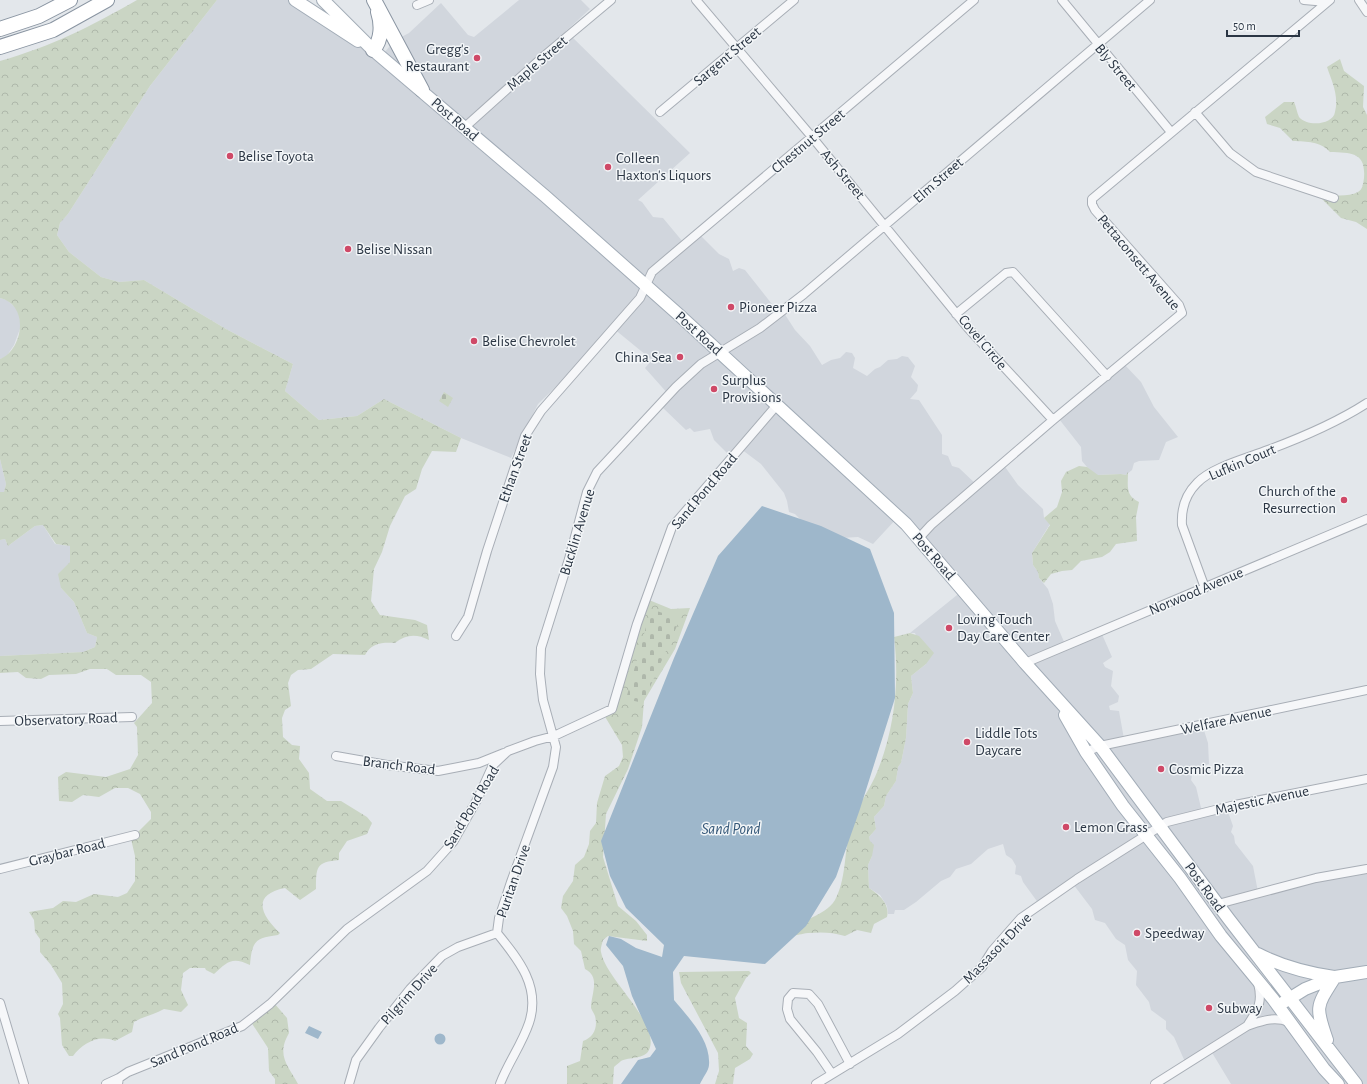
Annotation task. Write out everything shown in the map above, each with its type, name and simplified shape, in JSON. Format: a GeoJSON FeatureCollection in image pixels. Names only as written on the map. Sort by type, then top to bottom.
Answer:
{"type":"FeatureCollection","features":[{"type":"Feature","properties":{"kind":"highway"},"geometry":{"type":"LineString","coordinates":[[0,29],[39,16],[70,0]]}},
{"type":"Feature","properties":{"kind":"highway"},"geometry":{"type":"LineString","coordinates":[[0,47],[49,32],[108,0]]}},
{"type":"Feature","properties":{"kind":"highway"},"geometry":{"type":"LineString","coordinates":[[373,50],[379,40],[380,28],[379,15],[374,0]]}},
{"type":"Feature","properties":{"kind":"highway"},"geometry":{"type":"LineString","coordinates":[[374,0],[422,90]]}},
{"type":"Feature","properties":{"kind":"main road","name":"Post Road"},"geometry":{"type":"LineString","coordinates":[[295,0],[373,50]]}},
{"type":"Feature","properties":{"kind":"main road","name":"Post Road"},"geometry":{"type":"LineString","coordinates":[[324,0],[373,50],[465,127],[646,285],[720,351],[906,524],[1025,663],[1052,691],[1100,746],[1218,904],[1356,1084]]}},
{"type":"Feature","properties":{"kind":"main road","name":"Post Road"},"geometry":{"type":"LineString","coordinates":[[1052,691],[1086,752],[1123,806],[1180,878],[1220,934],[1278,1006],[1324,1069],[1338,1084]]}},
{"type":"Feature","properties":{"kind":"main road"},"geometry":{"type":"LineString","coordinates":[[1256,953],[1282,964],[1316,974],[1335,977]]}},
{"type":"Feature","properties":{"kind":"main road"},"geometry":{"type":"LineString","coordinates":[[1278,1006],[1305,989],[1335,977],[1367,972]]}},
{"type":"Feature","properties":{"kind":"main road"},"geometry":{"type":"LineString","coordinates":[[1331,1053],[1319,1021],[1318,1010],[1320,1001],[1335,977]]}},
{"type":"Feature","properties":{"kind":"street"},"geometry":{"type":"LineString","coordinates":[[417,5],[429,0]]}},
{"type":"Feature","properties":{"kind":"street","name":"Maple Street"},"geometry":{"type":"LineString","coordinates":[[465,127],[544,56],[611,0]]}},
{"type":"Feature","properties":{"kind":"street","name":"Ash Street"},"geometry":{"type":"LineString","coordinates":[[696,0],[885,225],[956,314]]}},
{"type":"Feature","properties":{"kind":"street","name":"Sargent Street"},"geometry":{"type":"LineString","coordinates":[[660,112],[794,0]]}},
{"type":"Feature","properties":{"kind":"street","name":"Chestnut Street"},"geometry":{"type":"LineString","coordinates":[[646,285],[655,269],[974,0]]}},
{"type":"Feature","properties":{"kind":"street","name":"Bly Street"},"geometry":{"type":"LineString","coordinates":[[1062,0],[1096,44],[1171,132]]}},
{"type":"Feature","properties":{"kind":"street","name":"Elm Street"},"geometry":{"type":"LineString","coordinates":[[720,351],[760,328],[776,316],[885,225],[1096,44],[1150,0]]}},
{"type":"Feature","properties":{"kind":"street"},"geometry":{"type":"LineString","coordinates":[[1304,0],[1328,1]]}},
{"type":"Feature","properties":{"kind":"street"},"geometry":{"type":"LineString","coordinates":[[1359,0],[1367,12]]}},
{"type":"Feature","properties":{"kind":"street","name":"Pettaconsett Avenue"},"geometry":{"type":"LineString","coordinates":[[919,538],[931,525],[1053,420],[1182,313],[1179,305],[1095,210],[1092,204],[1092,199],[1328,1]]}},
{"type":"Feature","properties":{"kind":"street"},"geometry":{"type":"LineString","coordinates":[[1196,112],[1230,153],[1256,172],[1334,198]]}},
{"type":"Feature","properties":{"kind":"street","name":"Covel Circle"},"geometry":{"type":"LineString","coordinates":[[1053,420],[956,314],[1006,273],[1013,272],[1107,376]]}},
{"type":"Feature","properties":{"kind":"street","name":"Ethan Street"},"geometry":{"type":"LineString","coordinates":[[456,636],[468,617],[487,551],[525,436],[540,412],[640,298],[646,285]]}},
{"type":"Feature","properties":{"kind":"street","name":"Bucklin Avenue"},"geometry":{"type":"LineString","coordinates":[[554,736],[547,719],[543,700],[540,674],[541,648],[569,559],[587,492],[597,472],[676,387],[701,364],[720,351]]}},
{"type":"Feature","properties":{"kind":"street","name":"Lufkin Court"},"geometry":{"type":"LineString","coordinates":[[1205,588],[1182,525],[1181,514],[1184,502],[1196,484],[1221,469],[1343,419],[1367,403]]}},
{"type":"Feature","properties":{"kind":"street","name":"Sand Pond Road"},"geometry":{"type":"LineString","coordinates":[[106,1084],[118,1081],[128,1072],[242,1026],[270,1004],[346,929],[427,871],[453,842],[478,798],[493,765],[508,751],[554,736],[612,709],[638,624],[672,527],[777,405]]}},
{"type":"Feature","properties":{"kind":"street","name":"Norwood Avenue"},"geometry":{"type":"LineString","coordinates":[[1025,663],[1367,519]]}},
{"type":"Feature","properties":{"kind":"street","name":"Welfare Avenue"},"geometry":{"type":"LineString","coordinates":[[1086,752],[1100,746],[1367,690]]}},
{"type":"Feature","properties":{"kind":"street","name":"Observatory Road"},"geometry":{"type":"LineString","coordinates":[[0,721],[132,717]]}},
{"type":"Feature","properties":{"kind":"street","name":"Puritan Drive"},"geometry":{"type":"LineString","coordinates":[[500,1084],[529,1024],[534,1003],[531,983],[509,948],[497,933],[499,918],[553,767],[556,747],[554,736]]}},
{"type":"Feature","properties":{"kind":"street","name":"Branch Road"},"geometry":{"type":"LineString","coordinates":[[336,756],[387,765],[438,771],[479,763],[508,751]]}},
{"type":"Feature","properties":{"kind":"street","name":"Majestic Avenue"},"geometry":{"type":"LineString","coordinates":[[1159,826],[1167,822],[1235,805],[1367,779]]}},
{"type":"Feature","properties":{"kind":"street","name":"Massasoit Drive"},"geometry":{"type":"LineString","coordinates":[[816,1084],[898,1034],[955,991],[982,967],[992,951],[1021,918],[1077,879],[1159,826]]}},
{"type":"Feature","properties":{"kind":"street","name":"Graybar Road"},"geometry":{"type":"LineString","coordinates":[[0,869],[135,835]]}},
{"type":"Feature","properties":{"kind":"street"},"geometry":{"type":"LineString","coordinates":[[1218,904],[1316,878],[1367,869]]}},
{"type":"Feature","properties":{"kind":"street","name":"Pilgrim Drive"},"geometry":{"type":"LineString","coordinates":[[349,1084],[356,1060],[379,1028],[410,989],[442,956],[458,947],[497,933]]}},
{"type":"Feature","properties":{"kind":"street"},"geometry":{"type":"LineString","coordinates":[[1247,1026],[1257,1010],[1261,996],[1257,980]]}},
{"type":"Feature","properties":{"kind":"street"},"geometry":{"type":"LineString","coordinates":[[832,1074],[817,1052],[790,1019],[787,1009],[788,999],[793,992],[809,994],[818,1004],[850,1064]]}},
{"type":"Feature","properties":{"kind":"street"},"geometry":{"type":"LineString","coordinates":[[0,1003],[24,1084]]}},
{"type":"Feature","properties":{"kind":"street"},"geometry":{"type":"LineString","coordinates":[[1155,1084],[1247,1026],[1264,1020],[1280,1018],[1289,1022]]}},
{"type":"Feature","properties":{"kind":"shaded area"},"geometry":{"type":"Polygon","coordinates":[[[217,0],[290,0],[379,59],[394,41],[409,33],[441,3],[468,35],[474,37],[519,0],[581,0],[590,9],[566,31],[690,153],[638,200],[642,202],[653,217],[663,218],[683,242],[697,232],[719,254],[729,259],[733,271],[739,268],[745,270],[779,313],[784,313],[795,330],[810,346],[822,365],[831,360],[840,358],[846,352],[852,353],[855,358],[853,368],[867,376],[888,360],[897,359],[902,356],[908,357],[915,366],[911,377],[918,385],[917,391],[910,399],[919,400],[942,435],[942,454],[948,456],[952,466],[959,468],[978,486],[1003,464],[1018,485],[1043,509],[1044,518],[1050,524],[1032,553],[1033,565],[1038,572],[1039,578],[1048,589],[1053,604],[1055,621],[1065,644],[1101,632],[1112,657],[1103,663],[1105,667],[1113,671],[1111,686],[1119,696],[1118,702],[1109,706],[1110,710],[1119,711],[1124,739],[1202,724],[1208,743],[1209,764],[1193,770],[1191,780],[1196,787],[1202,812],[1227,809],[1233,826],[1231,832],[1234,836],[1235,843],[1253,866],[1258,892],[1367,869],[1367,1084],[1231,1084],[1211,1051],[1186,1064],[1174,1037],[1166,1029],[1166,1021],[1151,1010],[1149,1002],[1136,985],[1137,971],[1128,960],[1125,945],[1116,939],[1105,923],[1095,920],[1092,909],[1073,884],[1039,904],[1023,882],[1021,876],[1015,874],[1016,866],[1012,859],[1006,855],[1003,844],[988,849],[971,864],[956,869],[950,877],[941,881],[904,910],[895,910],[894,914],[888,914],[887,906],[880,895],[869,888],[868,865],[872,856],[869,837],[876,829],[874,817],[884,806],[886,796],[896,781],[898,767],[901,763],[906,738],[908,704],[913,693],[911,676],[926,664],[915,633],[910,633],[962,591],[898,517],[873,544],[858,537],[841,538],[805,524],[795,514],[789,512],[784,493],[761,464],[741,449],[731,457],[714,440],[710,429],[694,432],[690,428],[686,430],[662,407],[669,395],[645,368],[652,360],[613,328],[538,404],[511,458],[461,438],[384,399],[357,416],[319,420],[285,391],[293,364],[226,329],[144,280],[119,282],[101,277],[69,252],[57,235],[60,223],[68,214],[150,86],[217,0]]]}},
{"type":"Feature","properties":{"kind":"shaded area"},"geometry":{"type":"Polygon","coordinates":[[[0,298],[7,300],[18,310],[21,326],[14,345],[6,357],[0,359],[0,298]]]}},
{"type":"Feature","properties":{"kind":"shaded area"},"geometry":{"type":"Polygon","coordinates":[[[1124,364],[1141,382],[1154,407],[1178,437],[1166,442],[1159,460],[1139,461],[1134,463],[1132,470],[1126,475],[1097,475],[1092,473],[1082,461],[1081,447],[1059,419],[1124,364]]]}},
{"type":"Feature","properties":{"kind":"shaded area"},"geometry":{"type":"Polygon","coordinates":[[[0,459],[6,484],[4,492],[0,492],[0,459]]]}},
{"type":"Feature","properties":{"kind":"shaded area"},"geometry":{"type":"Polygon","coordinates":[[[43,525],[55,544],[70,546],[70,562],[61,588],[74,602],[87,633],[97,637],[95,647],[83,652],[0,656],[0,540],[5,539],[8,546],[35,526],[43,525]]]}},
{"type":"Feature","properties":{"kind":"green space"},"geometry":{"type":"Polygon","coordinates":[[[137,0],[217,0],[150,86],[68,214],[60,223],[57,235],[69,252],[101,277],[119,282],[144,280],[226,329],[293,364],[285,391],[319,420],[357,416],[384,399],[461,438],[456,452],[432,451],[422,469],[416,489],[405,496],[390,526],[382,552],[374,569],[371,601],[380,615],[415,620],[427,625],[429,640],[412,636],[403,638],[395,643],[378,644],[371,648],[365,655],[333,654],[311,669],[298,670],[291,675],[288,683],[291,706],[285,710],[282,718],[283,737],[292,745],[300,746],[299,759],[309,773],[310,789],[327,801],[341,801],[367,817],[372,823],[367,834],[347,841],[339,853],[339,860],[322,864],[316,875],[316,889],[300,900],[285,888],[274,891],[267,896],[263,901],[264,913],[268,920],[280,933],[278,935],[260,939],[256,942],[252,951],[250,965],[239,961],[230,962],[214,974],[205,968],[190,968],[183,973],[181,990],[188,1005],[181,1012],[164,1009],[134,1022],[132,1032],[115,1041],[109,1039],[97,1039],[86,1044],[73,1056],[69,1056],[62,1045],[60,1018],[58,1014],[63,1004],[62,983],[51,965],[40,952],[40,939],[35,932],[34,920],[29,912],[53,908],[63,901],[76,902],[94,894],[118,897],[127,893],[135,881],[135,856],[131,839],[151,819],[151,812],[140,794],[128,788],[115,788],[99,797],[83,795],[72,802],[59,801],[58,777],[66,772],[106,777],[130,769],[138,755],[137,727],[134,723],[152,703],[151,682],[141,675],[116,675],[107,669],[90,669],[76,674],[49,675],[41,679],[26,678],[18,672],[0,673],[0,656],[83,652],[95,647],[97,637],[87,633],[74,602],[61,588],[58,574],[70,562],[70,546],[56,544],[43,525],[35,526],[8,546],[5,539],[0,540],[0,492],[4,492],[6,484],[0,459],[0,359],[8,354],[14,347],[20,328],[16,309],[10,302],[0,298],[0,61],[37,49],[70,35],[137,0]]]}},
{"type":"Feature","properties":{"kind":"green space"},"geometry":{"type":"Polygon","coordinates":[[[1340,59],[1344,71],[1364,86],[1363,107],[1367,115],[1367,229],[1356,222],[1341,218],[1322,199],[1325,195],[1346,195],[1354,194],[1360,191],[1364,178],[1364,169],[1363,163],[1360,159],[1351,154],[1330,152],[1318,144],[1293,141],[1280,128],[1267,124],[1265,117],[1284,102],[1294,102],[1299,117],[1303,120],[1319,123],[1330,120],[1335,112],[1336,100],[1327,67],[1340,59]]]}},
{"type":"Feature","properties":{"kind":"green space"},"geometry":{"type":"Polygon","coordinates":[[[444,392],[453,398],[448,407],[439,401],[444,392]]]}},
{"type":"Feature","properties":{"kind":"green space"},"geometry":{"type":"Polygon","coordinates":[[[1079,466],[1087,467],[1098,475],[1126,475],[1128,472],[1129,493],[1131,497],[1139,502],[1136,517],[1137,541],[1116,544],[1110,552],[1102,557],[1081,561],[1072,570],[1051,574],[1044,583],[1039,578],[1038,572],[1033,565],[1032,553],[1050,525],[1044,518],[1057,507],[1062,492],[1061,481],[1066,472],[1079,466]]]}},
{"type":"Feature","properties":{"kind":"green space"},"geometry":{"type":"Polygon","coordinates":[[[649,600],[671,609],[690,608],[675,649],[644,701],[642,727],[628,769],[606,814],[603,857],[618,906],[636,921],[647,935],[647,941],[608,936],[603,940],[601,952],[612,975],[631,1001],[647,1027],[651,1039],[647,1053],[621,1061],[614,1067],[613,1084],[567,1084],[567,1066],[580,1061],[583,1041],[590,1037],[594,1031],[596,1020],[591,1008],[594,986],[593,976],[585,969],[581,951],[574,944],[573,931],[567,916],[561,908],[563,896],[573,881],[575,865],[584,857],[589,844],[590,831],[596,823],[597,803],[605,776],[619,766],[623,757],[622,745],[604,715],[612,709],[649,600]]]}},
{"type":"Feature","properties":{"kind":"green space"},"geometry":{"type":"Polygon","coordinates":[[[651,609],[680,619],[643,703],[626,699],[651,609]]]}},
{"type":"Feature","properties":{"kind":"green space"},"geometry":{"type":"Polygon","coordinates":[[[910,633],[919,636],[934,653],[926,664],[911,676],[913,693],[908,704],[906,738],[901,763],[898,767],[896,781],[886,796],[884,806],[874,817],[876,829],[869,837],[870,841],[874,845],[872,856],[868,865],[869,888],[883,900],[887,908],[887,917],[874,924],[871,933],[857,930],[845,936],[822,932],[795,936],[786,935],[797,925],[824,911],[835,900],[839,891],[853,820],[882,760],[891,726],[896,690],[896,655],[894,637],[910,633]]]}},
{"type":"Feature","properties":{"kind":"green space"},"geometry":{"type":"Polygon","coordinates":[[[749,971],[751,973],[746,978],[735,998],[739,1018],[747,1023],[746,1046],[753,1054],[750,1059],[735,1068],[733,1084],[715,1084],[719,1071],[718,1053],[681,983],[679,972],[749,971]]]}},
{"type":"Feature","properties":{"kind":"green space"},"geometry":{"type":"Polygon","coordinates":[[[274,1003],[287,1018],[289,1033],[285,1041],[283,1054],[287,1066],[298,1084],[275,1084],[275,1079],[269,1071],[268,1048],[251,1022],[274,1003]]]}},
{"type":"Feature","properties":{"kind":"water","name":"Sand Pond"},"geometry":{"type":"Polygon","coordinates":[[[762,506],[821,526],[870,549],[894,613],[895,698],[860,809],[836,877],[806,926],[765,964],[684,956],[673,972],[674,1000],[698,1030],[709,1056],[709,1067],[700,1084],[621,1084],[638,1060],[650,1057],[656,1049],[632,996],[623,966],[606,945],[609,936],[621,939],[636,948],[662,957],[664,945],[626,908],[610,876],[601,841],[674,658],[718,556],[762,506]]]}},
{"type":"Feature","properties":{"kind":"water"},"geometry":{"type":"Polygon","coordinates":[[[309,1026],[322,1032],[318,1039],[305,1033],[309,1026]]]}},
{"type":"Feature","properties":{"kind":"water"},"geometry":{"type":"Polygon","coordinates":[[[438,1034],[442,1034],[444,1035],[444,1043],[438,1044],[435,1041],[435,1037],[438,1034]]]}},
{"type":"Feature","properties":{"kind":"place","name":"Gregg's Restaurant"},"geometry":{"type":"Point","coordinates":[477,58]}},
{"type":"Feature","properties":{"kind":"place","name":"Belise Toyota"},"geometry":{"type":"Point","coordinates":[230,156]}},
{"type":"Feature","properties":{"kind":"place","name":"Colleen Haxton's Liquors"},"geometry":{"type":"Point","coordinates":[608,167]}},
{"type":"Feature","properties":{"kind":"place","name":"Belise Nissan"},"geometry":{"type":"Point","coordinates":[348,249]}},
{"type":"Feature","properties":{"kind":"place","name":"Pioneer Pizza"},"geometry":{"type":"Point","coordinates":[731,307]}},
{"type":"Feature","properties":{"kind":"place","name":"Belise Chevrolet"},"geometry":{"type":"Point","coordinates":[474,341]}},
{"type":"Feature","properties":{"kind":"place","name":"China Sea"},"geometry":{"type":"Point","coordinates":[680,357]}},
{"type":"Feature","properties":{"kind":"place","name":"Surplus Provisions"},"geometry":{"type":"Point","coordinates":[714,389]}},
{"type":"Feature","properties":{"kind":"place","name":"Church of the Resurrection"},"geometry":{"type":"Point","coordinates":[1344,500]}},
{"type":"Feature","properties":{"kind":"place","name":"Loving Touch Day Care Center"},"geometry":{"type":"Point","coordinates":[949,628]}},
{"type":"Feature","properties":{"kind":"place","name":"Liddle Tots Daycare"},"geometry":{"type":"Point","coordinates":[967,742]}},
{"type":"Feature","properties":{"kind":"place","name":"Cosmic Pizza"},"geometry":{"type":"Point","coordinates":[1161,769]}},
{"type":"Feature","properties":{"kind":"place","name":"Lemon Grass"},"geometry":{"type":"Point","coordinates":[1066,827]}},
{"type":"Feature","properties":{"kind":"place","name":"Speedway"},"geometry":{"type":"Point","coordinates":[1137,933]}},
{"type":"Feature","properties":{"kind":"place","name":"Subway"},"geometry":{"type":"Point","coordinates":[1209,1008]}}]}
